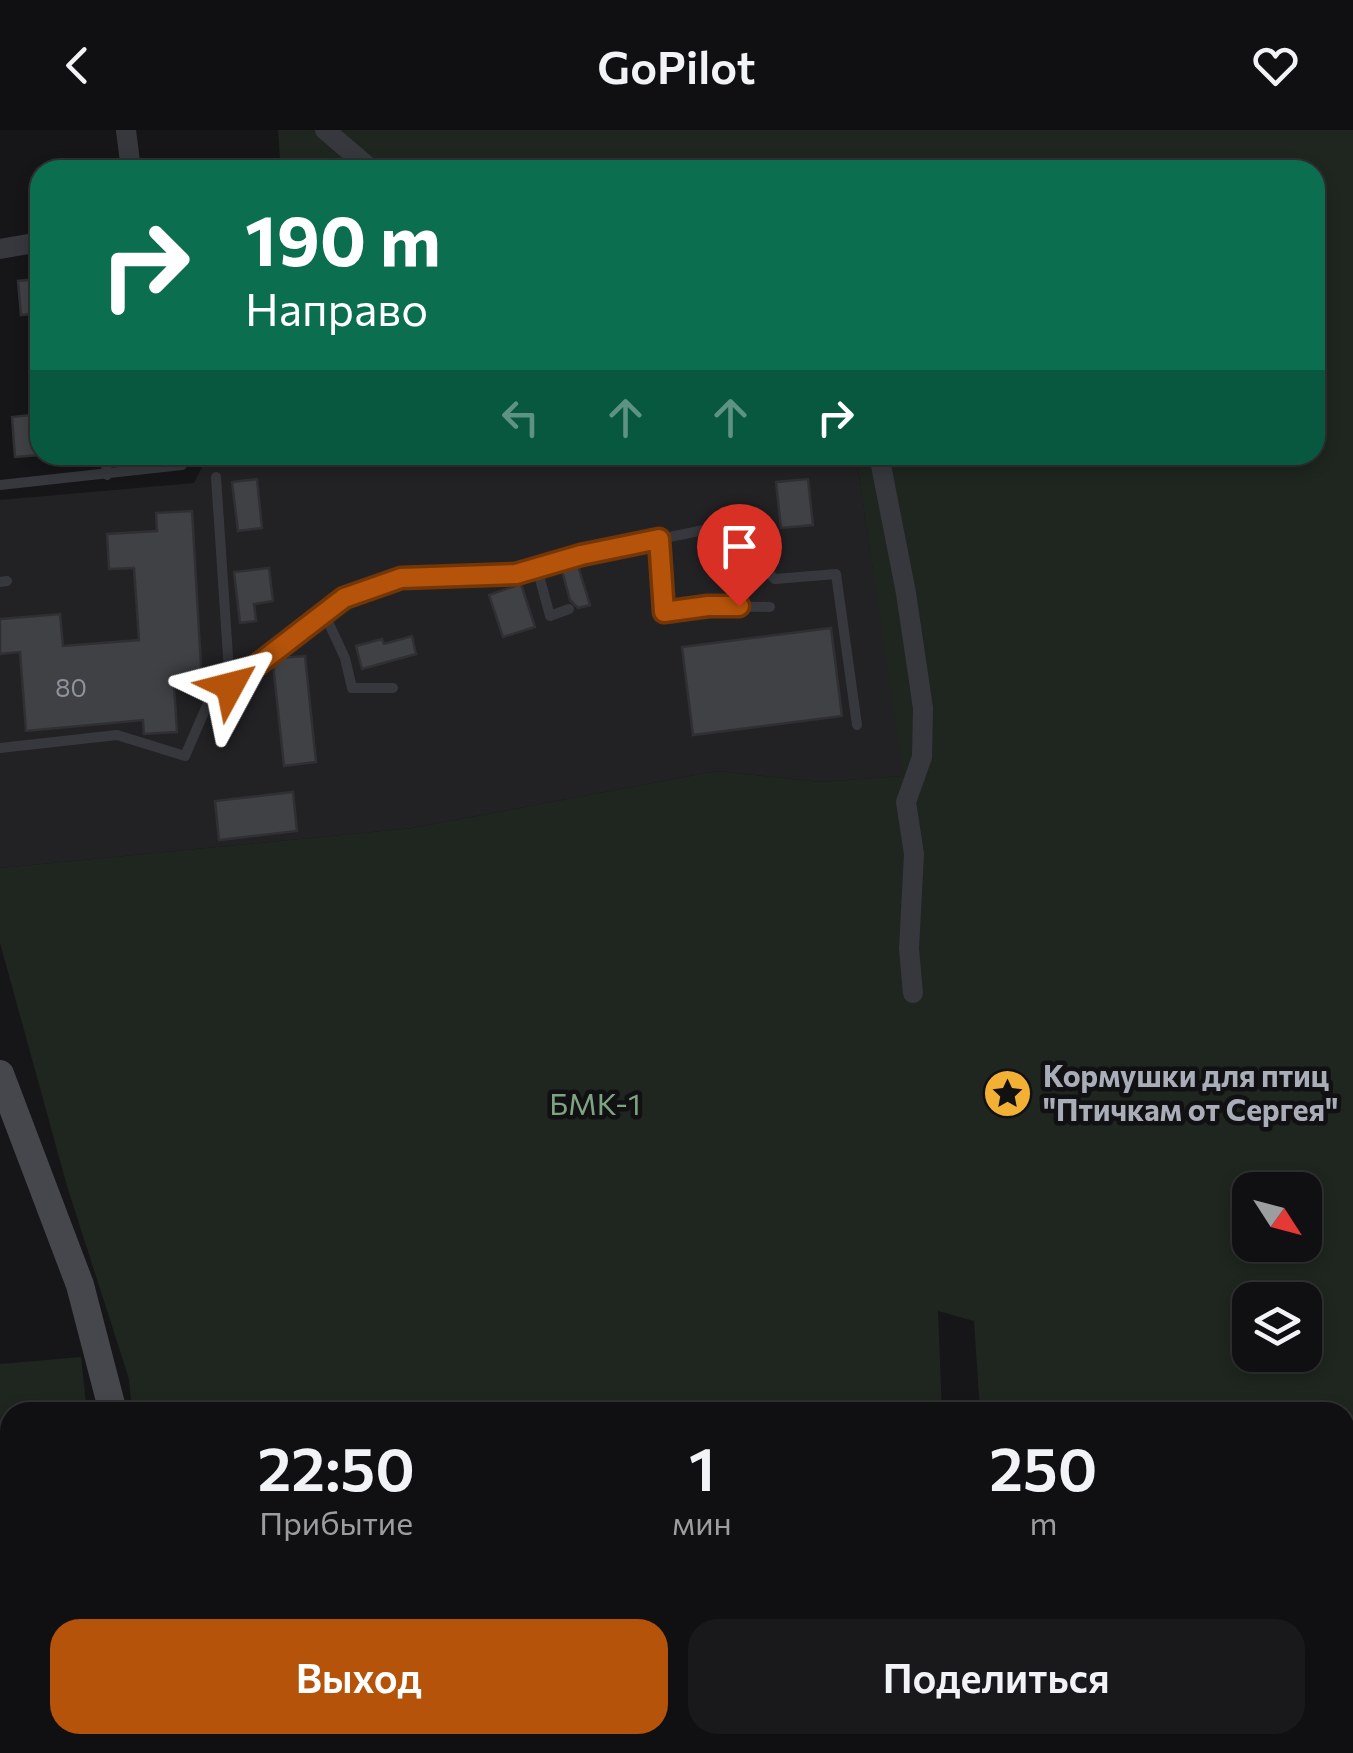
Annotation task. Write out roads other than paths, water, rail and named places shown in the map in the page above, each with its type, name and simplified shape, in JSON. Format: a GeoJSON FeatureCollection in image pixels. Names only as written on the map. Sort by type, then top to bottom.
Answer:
{"type":"FeatureCollection","features":[{"type":"Feature","properties":{"kind":"main road"},"geometry":{"type":"LineString","coordinates":[[0,1074],[80,1286],[110,1402]]}},
{"type":"Feature","properties":{"kind":"street"},"geometry":{"type":"LineString","coordinates":[[126,130],[130,160]]}},
{"type":"Feature","properties":{"kind":"street"},"geometry":{"type":"LineString","coordinates":[[325,130],[360,160]]}},
{"type":"Feature","properties":{"kind":"street"},"geometry":{"type":"LineString","coordinates":[[0,249],[30,244]]}},
{"type":"Feature","properties":{"kind":"street"},"geometry":{"type":"LineString","coordinates":[[882,465],[923,708],[922,758],[906,802],[914,854],[909,949],[913,993]]}},
{"type":"Feature","properties":{"kind":"lane"},"geometry":{"type":"LineString","coordinates":[[106,465],[107,475]]}},
{"type":"Feature","properties":{"kind":"lane"},"geometry":{"type":"LineString","coordinates":[[0,485],[182,465]]}},
{"type":"Feature","properties":{"kind":"lane"},"geometry":{"type":"LineString","coordinates":[[216,478],[230,686]]}},
{"type":"Feature","properties":{"kind":"lane"},"geometry":{"type":"LineString","coordinates":[[0,748],[117,735],[185,756],[208,703],[344,598],[401,578],[516,574],[581,555],[709,528],[738,546],[774,579],[836,574],[857,725]]}},
{"type":"Feature","properties":{"kind":"lane"},"geometry":{"type":"LineString","coordinates":[[659,539],[664,612],[708,606],[770,607]]}},
{"type":"Feature","properties":{"kind":"lane"},"geometry":{"type":"LineString","coordinates":[[537,568],[550,616],[569,609]]}},
{"type":"Feature","properties":{"kind":"lane"},"geometry":{"type":"LineString","coordinates":[[324,613],[345,658],[352,688],[392,688]]}},
{"type":"Feature","properties":{"kind":"place","name":"Кормушки для птиц \"Птичкам от Сергея\""},"geometry":{"type":"Point","coordinates":[1008,1094]}},
{"type":"Feature","properties":{"kind":"park label","name":"БМК-1"},"geometry":{"type":"Point","coordinates":[595,1105]}}]}
